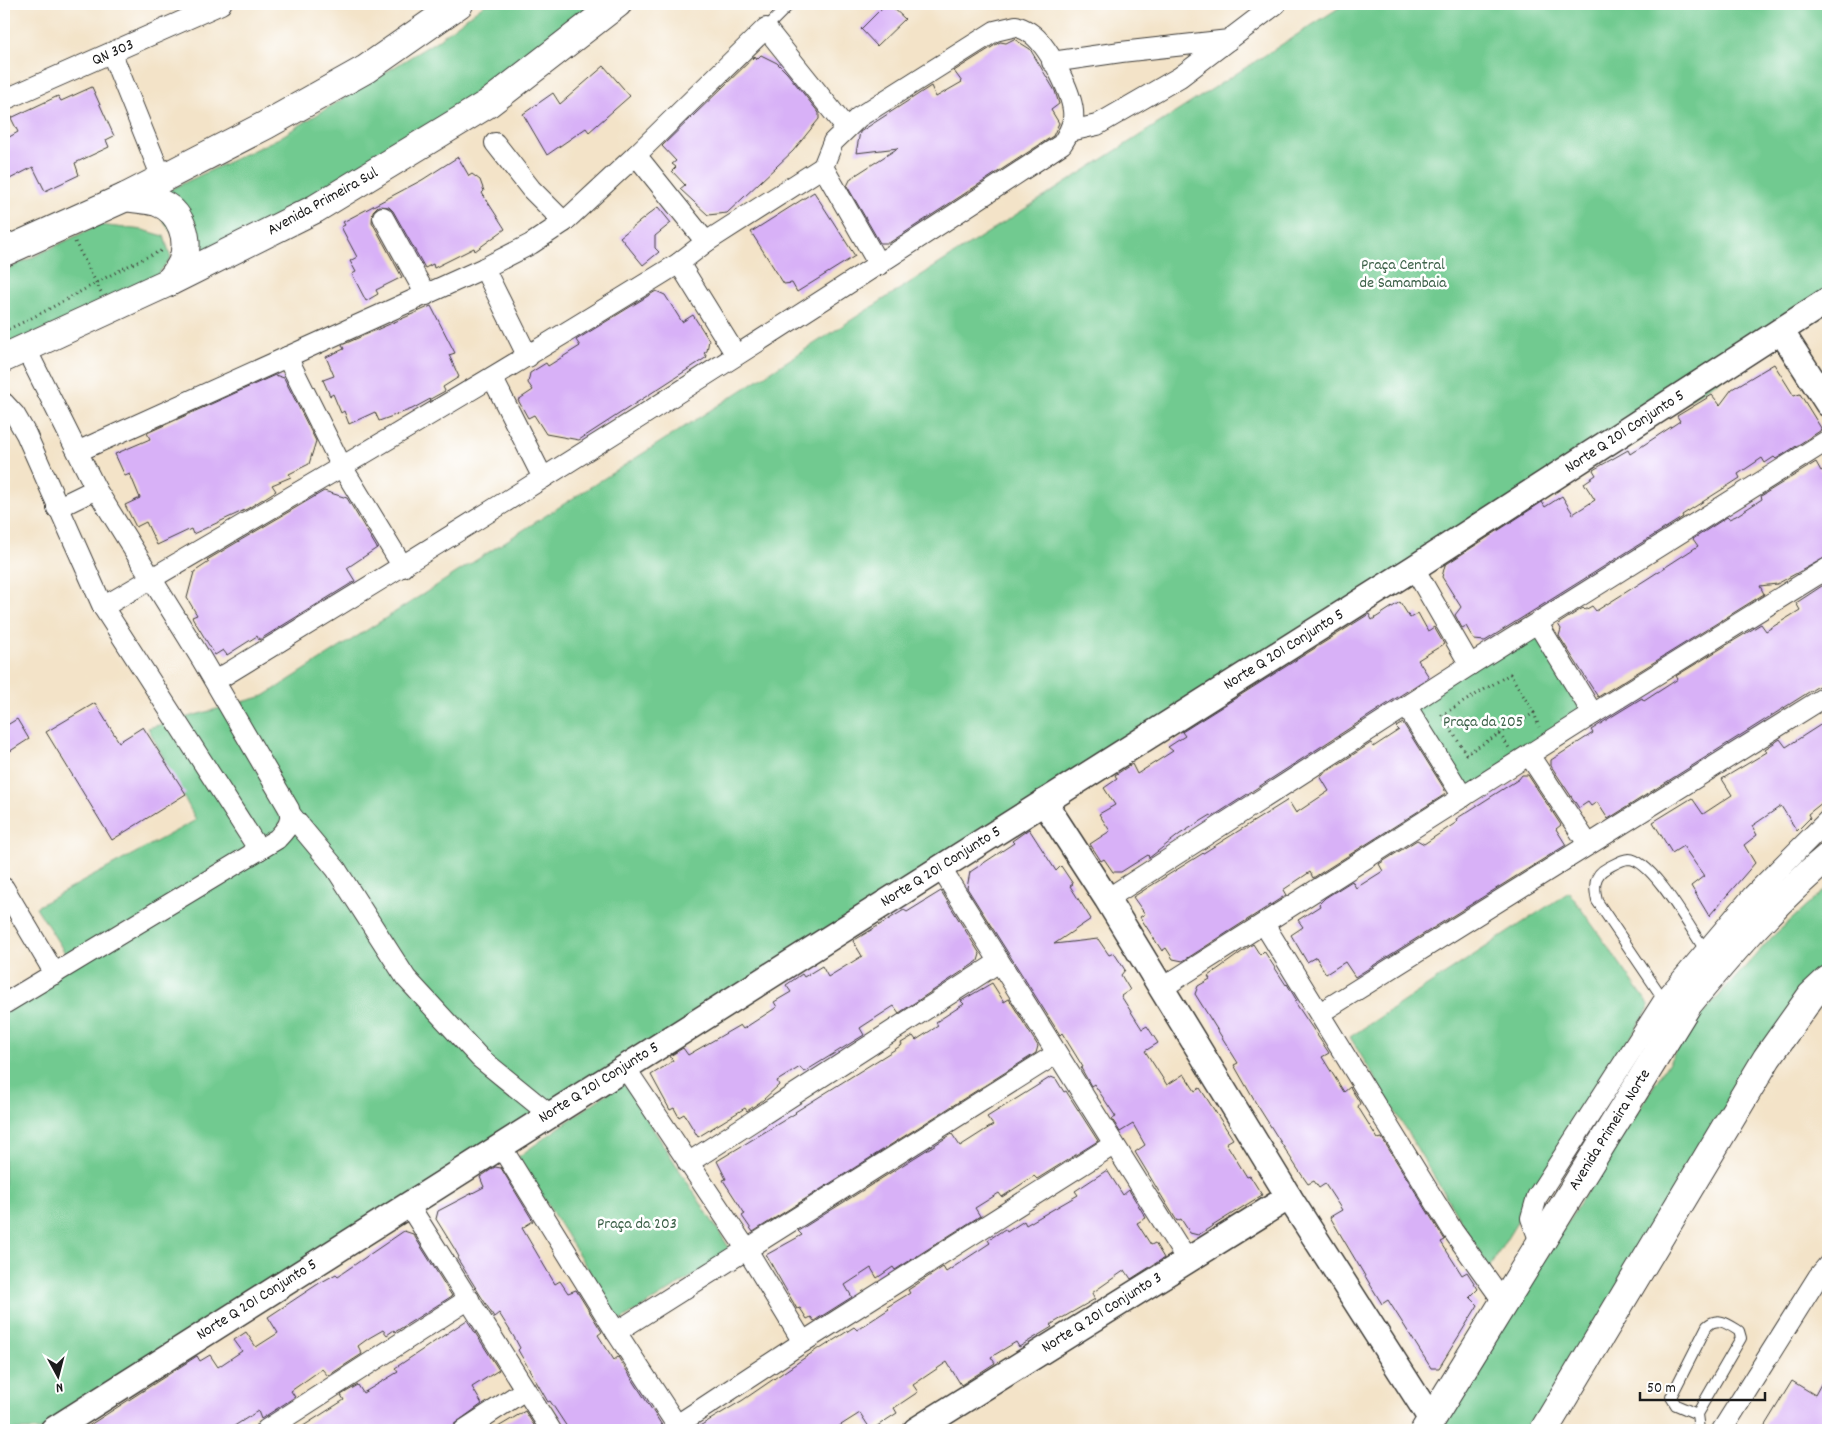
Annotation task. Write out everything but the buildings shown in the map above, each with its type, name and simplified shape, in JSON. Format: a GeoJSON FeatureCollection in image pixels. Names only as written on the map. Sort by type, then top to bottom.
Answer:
{"type":"FeatureCollection","features":[{"type":"Feature","properties":{"kind":"main road"},"geometry":{"type":"LineString","coordinates":[[4,252],[126,197],[266,125],[366,69],[459,4]]}},
{"type":"Feature","properties":{"kind":"main road","name":"Avenida Primeira Sul"},"geometry":{"type":"LineString","coordinates":[[15,352],[110,310],[315,209],[489,103],[617,4]]}},
{"type":"Feature","properties":{"kind":"main road"},"geometry":{"type":"LineString","coordinates":[[126,197],[157,202],[174,210],[183,229],[186,241],[182,264],[168,282]]}},
{"type":"Feature","properties":{"kind":"main road","name":"Avenida Primeira Norte"},"geometry":{"type":"LineString","coordinates":[[1428,1425],[1688,1004],[1731,952],[1805,876],[1828,857]]}},
{"type":"Feature","properties":{"kind":"main road"},"geometry":{"type":"LineString","coordinates":[[1544,1430],[1767,1058],[1811,996],[1828,980]]}},
{"type":"Feature","properties":{"kind":"street","name":"QN 303"},"geometry":{"type":"LineString","coordinates":[[4,100],[112,54],[221,4]]}},
{"type":"Feature","properties":{"kind":"street"},"geometry":{"type":"LineString","coordinates":[[1070,131],[1097,125],[1180,77],[1276,4]]}},
{"type":"Feature","properties":{"kind":"street"},"geometry":{"type":"LineString","coordinates":[[103,606],[150,580],[341,465],[493,379],[679,264],[706,242],[823,168],[833,142],[846,128],[873,108],[995,31],[1016,26],[1035,36],[1052,62],[1071,102],[1073,118],[1070,131],[1062,144],[879,264],[404,567],[215,682]]}},
{"type":"Feature","properties":{"kind":"street"},"geometry":{"type":"LineString","coordinates":[[78,451],[484,268],[531,244],[564,222],[636,155],[766,28],[846,128]]}},
{"type":"Feature","properties":{"kind":"street"},"geometry":{"type":"LineString","coordinates":[[1052,62],[1229,40]]}},
{"type":"Feature","properties":{"kind":"street"},"geometry":{"type":"LineString","coordinates":[[112,54],[162,178]]}},
{"type":"Feature","properties":{"kind":"street"},"geometry":{"type":"LineString","coordinates":[[495,143],[531,189],[564,222]]}},
{"type":"Feature","properties":{"kind":"street"},"geometry":{"type":"LineString","coordinates":[[636,155],[706,242]]}},
{"type":"Feature","properties":{"kind":"street"},"geometry":{"type":"LineString","coordinates":[[823,168],[879,264]]}},
{"type":"Feature","properties":{"kind":"street"},"geometry":{"type":"LineString","coordinates":[[383,217],[426,294]]}},
{"type":"Feature","properties":{"kind":"street"},"geometry":{"type":"LineString","coordinates":[[679,264],[736,355]]}},
{"type":"Feature","properties":{"kind":"street"},"geometry":{"type":"LineString","coordinates":[[484,268],[528,357]]}},
{"type":"Feature","properties":{"kind":"street","name":"Norte Q 201 Conjunto 5"},"geometry":{"type":"LineString","coordinates":[[53,1430],[624,1066],[1414,568],[1828,300]]}},
{"type":"Feature","properties":{"kind":"street"},"geometry":{"type":"LineString","coordinates":[[1781,331],[1828,404]]}},
{"type":"Feature","properties":{"kind":"street"},"geometry":{"type":"LineString","coordinates":[[4,1004],[277,839],[289,826],[290,815],[289,809],[215,682],[150,580],[96,489],[78,451],[15,352]]}},
{"type":"Feature","properties":{"kind":"street"},"geometry":{"type":"LineString","coordinates":[[287,357],[341,465],[404,567]]}},
{"type":"Feature","properties":{"kind":"street"},"geometry":{"type":"LineString","coordinates":[[493,379],[543,478]]}},
{"type":"Feature","properties":{"kind":"street"},"geometry":{"type":"LineString","coordinates":[[4,403],[15,415],[26,434],[57,508],[103,606],[259,850]]}},
{"type":"Feature","properties":{"kind":"street"},"geometry":{"type":"LineString","coordinates":[[1108,899],[1470,665],[1828,440]]}},
{"type":"Feature","properties":{"kind":"street"},"geometry":{"type":"LineString","coordinates":[[57,508],[96,489]]}},
{"type":"Feature","properties":{"kind":"street"},"geometry":{"type":"LineString","coordinates":[[1414,568],[1470,665]]}},
{"type":"Feature","properties":{"kind":"street"},"geometry":{"type":"LineString","coordinates":[[1162,988],[1463,797],[1520,754],[1593,714],[1828,568]]}},
{"type":"Feature","properties":{"kind":"street"},"geometry":{"type":"LineString","coordinates":[[1538,624],[1593,714]]}},
{"type":"Feature","properties":{"kind":"street"},"geometry":{"type":"LineString","coordinates":[[1320,1014],[1828,695]]}},
{"type":"Feature","properties":{"kind":"street"},"geometry":{"type":"LineString","coordinates":[[1406,707],[1463,797]]}},
{"type":"Feature","properties":{"kind":"street"},"geometry":{"type":"LineString","coordinates":[[1520,754],[1588,844]]}},
{"type":"Feature","properties":{"kind":"street"},"geometry":{"type":"LineString","coordinates":[[1044,802],[1108,899],[1428,1425]]}},
{"type":"Feature","properties":{"kind":"street"},"geometry":{"type":"LineString","coordinates":[[290,815],[336,869],[406,978],[480,1058],[549,1114]]}},
{"type":"Feature","properties":{"kind":"street"},"geometry":{"type":"LineString","coordinates":[[1540,1242],[1531,1218],[1537,1198],[1664,1000],[1752,896],[1828,820]]}},
{"type":"Feature","properties":{"kind":"street"},"geometry":{"type":"LineString","coordinates":[[940,867],[1187,1260]]}},
{"type":"Feature","properties":{"kind":"street"},"geometry":{"type":"LineString","coordinates":[[4,888],[55,974]]}},
{"type":"Feature","properties":{"kind":"street"},"geometry":{"type":"LineString","coordinates":[[1264,924],[1453,1231],[1503,1301]]}},
{"type":"Feature","properties":{"kind":"street"},"geometry":{"type":"LineString","coordinates":[[688,1163],[999,962]]}},
{"type":"Feature","properties":{"kind":"street"},"geometry":{"type":"LineString","coordinates":[[616,1332],[1056,1054]]}},
{"type":"Feature","properties":{"kind":"street"},"geometry":{"type":"LineString","coordinates":[[624,1066],[747,1250],[803,1342]]}},
{"type":"Feature","properties":{"kind":"street"},"geometry":{"type":"LineString","coordinates":[[500,1145],[616,1332],[679,1428],[803,1342],[1113,1145]]}},
{"type":"Feature","properties":{"kind":"street","name":"Norte Q 201 Conjunto 3"},"geometry":{"type":"LineString","coordinates":[[916,1430],[1289,1196]]}},
{"type":"Feature","properties":{"kind":"street"},"geometry":{"type":"LineString","coordinates":[[408,1204],[551,1430]]}},
{"type":"Feature","properties":{"kind":"street"},"geometry":{"type":"LineString","coordinates":[[1722,1430],[1812,1286],[1828,1265]]}},
{"type":"Feature","properties":{"kind":"street"},"geometry":{"type":"LineString","coordinates":[[266,1430],[468,1299]]}},
{"type":"Feature","properties":{"kind":"street"},"geometry":{"type":"LineString","coordinates":[[464,1430],[525,1390]]}},
{"type":"Feature","properties":{"kind":"lane"},"geometry":{"type":"LineString","coordinates":[[766,28],[790,4]]}},
{"type":"Feature","properties":{"kind":"lane"},"geometry":{"type":"LineString","coordinates":[[1664,1000],[1597,901],[1594,889],[1596,878],[1603,870],[1627,859],[1639,862],[1651,872],[1705,950]]}},
{"type":"Feature","properties":{"kind":"lane"},"geometry":{"type":"LineString","coordinates":[[1697,1414],[1676,1405],[1671,1397],[1707,1326],[1712,1321],[1721,1321],[1739,1331],[1741,1338],[1697,1414],[1698,1430]]}},
{"type":"Feature","properties":{"kind":"path"},"geometry":{"type":"LineString","coordinates":[[65,224],[110,310]]}},
{"type":"Feature","properties":{"kind":"path"},"geometry":{"type":"LineString","coordinates":[[4,331],[34,318],[128,265],[186,241]]}},
{"type":"Feature","properties":{"kind":"path"},"geometry":{"type":"LineString","coordinates":[[1534,713],[1466,754],[1442,715],[1510,674],[1534,713],[1541,733]]}},
{"type":"Feature","properties":{"kind":"path"},"geometry":{"type":"LineString","coordinates":[[1500,734],[1520,754]]}},
{"type":"Feature","properties":{"kind":"green space"},"geometry":{"type":"Polygon","coordinates":[[[485,4],[602,4],[435,133],[192,261],[148,200],[279,138],[435,42],[485,4]]]}},
{"type":"Feature","properties":{"kind":"green space","name":"Praça Central de Samambaia"},"geometry":{"type":"Polygon","coordinates":[[[1345,4],[1828,4],[1828,312],[55,1430],[4,1430],[4,1006],[72,964],[36,907],[196,820],[148,728],[264,696],[1345,4]]]}},
{"type":"Feature","properties":{"kind":"green space"},"geometry":{"type":"Polygon","coordinates":[[[99,225],[143,230],[164,236],[171,258],[150,284],[4,347],[4,271],[99,225]]]}},
{"type":"Feature","properties":{"kind":"green space","name":"Praça da 205"},"geometry":{"type":"Polygon","coordinates":[[[1540,611],[1603,715],[1463,809],[1399,703],[1540,611]]]}},
{"type":"Feature","properties":{"kind":"green space"},"geometry":{"type":"Polygon","coordinates":[[[1828,887],[1828,965],[1821,969],[1534,1430],[1441,1430],[1497,1334],[1691,1027],[1773,936],[1828,887]]]}},
{"type":"Feature","properties":{"kind":"green space"},"geometry":{"type":"Polygon","coordinates":[[[1569,892],[1650,1006],[1489,1268],[1350,1037],[1569,892]]]}},
{"type":"Feature","properties":{"kind":"green space","name":"Praça da 203"},"geometry":{"type":"Polygon","coordinates":[[[623,1082],[732,1252],[620,1321],[518,1157],[623,1082]]]}}]}
